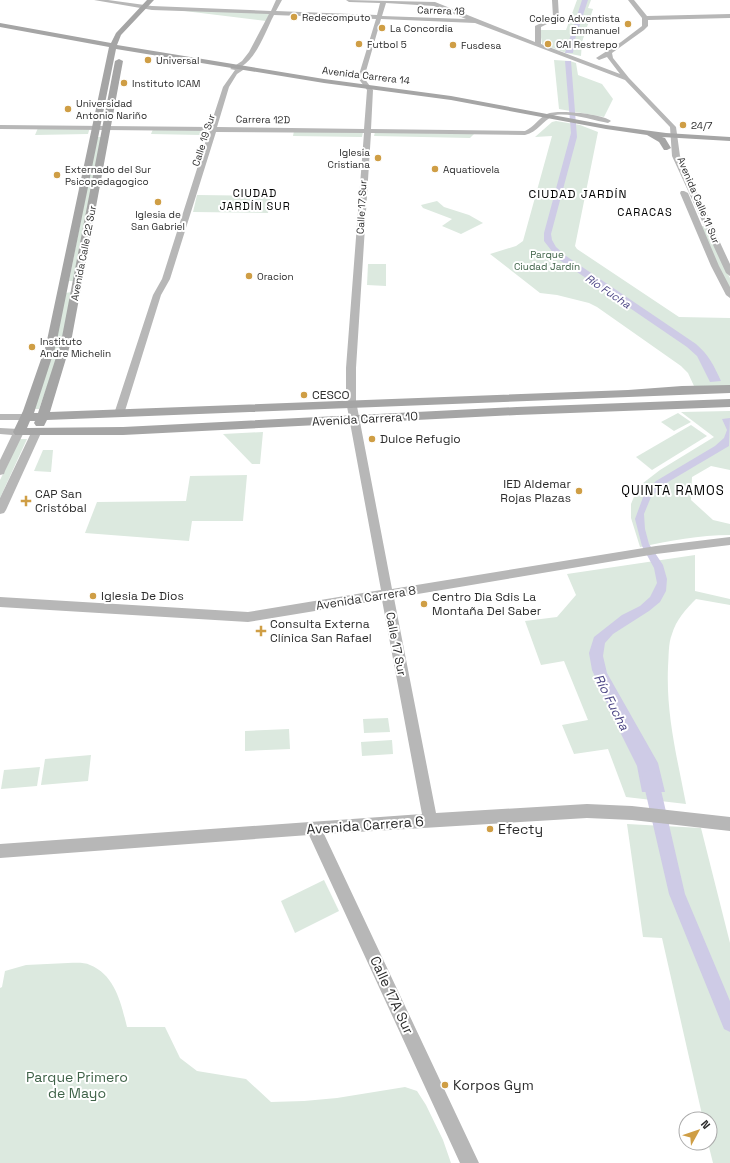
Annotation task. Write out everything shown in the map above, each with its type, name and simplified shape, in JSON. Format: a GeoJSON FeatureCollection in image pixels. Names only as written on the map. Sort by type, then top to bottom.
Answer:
{"type":"FeatureCollection","features":[{"type":"Feature","properties":{"kind":"main road","name":"Avenida Calle 22 Sur"},"geometry":{"type":"LineString","coordinates":[[36,433],[43,416],[66,342],[114,44],[118,34],[151,0]]}},
{"type":"Feature","properties":{"kind":"main road"},"geometry":{"type":"LineString","coordinates":[[124,42],[160,0]]}},
{"type":"Feature","properties":{"kind":"main road","name":"Avenida Carrera 14"},"geometry":{"type":"LineString","coordinates":[[0,20],[102,39],[114,44]]}},
{"type":"Feature","properties":{"kind":"main road","name":"Avenida Carrera 14"},"geometry":{"type":"LineString","coordinates":[[0,26],[114,44],[124,42],[241,66],[368,87],[451,98],[557,118],[567,116]]}},
{"type":"Feature","properties":{"kind":"main road"},"geometry":{"type":"LineString","coordinates":[[102,39],[110,39],[118,34]]}},
{"type":"Feature","properties":{"kind":"main road","name":"Avenida Calle 22 Sur"},"geometry":{"type":"LineString","coordinates":[[19,432],[41,379],[51,345],[101,131],[124,42]]}},
{"type":"Feature","properties":{"kind":"main road","name":"Avenida Carrera 14"},"geometry":{"type":"LineString","coordinates":[[241,66],[449,91],[567,116],[608,121],[670,137]]}},
{"type":"Feature","properties":{"kind":"main road","name":"Avenida Carrera 14"},"geometry":{"type":"LineString","coordinates":[[580,118],[670,137],[730,132]]}},
{"type":"Feature","properties":{"kind":"main road"},"geometry":{"type":"LineString","coordinates":[[643,132],[660,138],[670,137],[683,139],[693,137],[730,139]]}},
{"type":"Feature","properties":{"kind":"main road","name":"Avenida Carrera 10"},"geometry":{"type":"LineString","coordinates":[[26,417],[730,389]]}},
{"type":"Feature","properties":{"kind":"main road","name":"Avenida Carrera 10"},"geometry":{"type":"LineString","coordinates":[[19,432],[122,431],[730,403]]}},
{"type":"Feature","properties":{"kind":"street","name":"Carrera 18"},"geometry":{"type":"LineString","coordinates":[[97,0],[152,8],[474,21]]}},
{"type":"Feature","properties":{"kind":"street","name":"Calle 19 Sur"},"geometry":{"type":"LineString","coordinates":[[119,414],[157,295],[158,279],[209,132],[228,83],[254,51],[278,0]]}},
{"type":"Feature","properties":{"kind":"street"},"geometry":{"type":"LineString","coordinates":[[349,0],[435,2],[474,21],[527,42]]}},
{"type":"Feature","properties":{"kind":"street"},"geometry":{"type":"LineString","coordinates":[[517,42],[538,43],[538,26],[556,18],[555,0]]}},
{"type":"Feature","properties":{"kind":"street"},"geometry":{"type":"LineString","coordinates":[[599,58],[642,29],[646,23],[645,18],[631,0]]}},
{"type":"Feature","properties":{"kind":"street"},"geometry":{"type":"LineString","coordinates":[[368,87],[361,78],[384,1]]}},
{"type":"Feature","properties":{"kind":"street"},"geometry":{"type":"LineString","coordinates":[[432,19],[435,2]]}},
{"type":"Feature","properties":{"kind":"street"},"geometry":{"type":"LineString","coordinates":[[645,18],[730,16]]}},
{"type":"Feature","properties":{"kind":"street","name":"Avenida Calle 11 Sur"},"geometry":{"type":"LineString","coordinates":[[538,43],[570,58],[625,79],[670,124],[670,160],[715,266],[730,295]]}},
{"type":"Feature","properties":{"kind":"street"},"geometry":{"type":"LineString","coordinates":[[609,52],[609,56],[625,79]]}},
{"type":"Feature","properties":{"kind":"street"},"geometry":{"type":"LineString","coordinates":[[570,58],[606,58],[614,63]]}},
{"type":"Feature","properties":{"kind":"street","name":"Calle 17 Sur"},"geometry":{"type":"LineString","coordinates":[[368,87],[370,90],[369,174],[364,288],[354,420],[430,820]]}},
{"type":"Feature","properties":{"kind":"street","name":"Calle 17 Sur"},"geometry":{"type":"LineString","coordinates":[[370,134],[374,98],[373,92],[380,88]]}},
{"type":"Feature","properties":{"kind":"street"},"geometry":{"type":"LineString","coordinates":[[523,136],[548,116],[556,113],[567,116]]}},
{"type":"Feature","properties":{"kind":"street"},"geometry":{"type":"LineString","coordinates":[[523,136],[532,136],[550,120],[557,118]]}},
{"type":"Feature","properties":{"kind":"street","name":"Carrera 12D"},"geometry":{"type":"LineString","coordinates":[[0,126],[101,131],[523,136]]}},
{"type":"Feature","properties":{"kind":"street","name":"Carrera 12D"},"geometry":{"type":"LineString","coordinates":[[0,135],[101,131]]}},
{"type":"Feature","properties":{"kind":"street","name":"Avenida Calle 11 Sur"},"geometry":{"type":"LineString","coordinates":[[670,137],[676,156],[730,273]]}},
{"type":"Feature","properties":{"kind":"street","name":"Avenida Carrera 10"},"geometry":{"type":"LineString","coordinates":[[0,417],[26,417]]}},
{"type":"Feature","properties":{"kind":"street","name":"Avenida Carrera 10"},"geometry":{"type":"LineString","coordinates":[[0,431],[19,432]]}},
{"type":"Feature","properties":{"kind":"street","name":"Avenida Calle 22 Sur"},"geometry":{"type":"LineString","coordinates":[[0,471],[19,432]]}},
{"type":"Feature","properties":{"kind":"street","name":"Avenida Calle 22 Sur"},"geometry":{"type":"LineString","coordinates":[[0,510],[36,433]]}},
{"type":"Feature","properties":{"kind":"street","name":"Avenida Carrera 8"},"geometry":{"type":"LineString","coordinates":[[0,602],[244,617],[387,595],[643,552],[730,541]]}},
{"type":"Feature","properties":{"kind":"street","name":"Avenida Carrera 6"},"geometry":{"type":"LineString","coordinates":[[0,851],[430,820],[587,811],[650,815],[730,824]]}},
{"type":"Feature","properties":{"kind":"street","name":"Calle 17A Sur"},"geometry":{"type":"LineString","coordinates":[[313,828],[470,1163]]}},
{"type":"Feature","properties":{"kind":"green space"},"geometry":{"type":"Polygon","coordinates":[[[577,0],[591,0],[588,8],[593,9],[582,42],[581,56],[566,53],[542,44],[540,30],[566,30],[577,0]]]}},
{"type":"Feature","properties":{"kind":"green space"},"geometry":{"type":"Polygon","coordinates":[[[160,8],[270,13],[266,21],[160,8]]]}},
{"type":"Feature","properties":{"kind":"green space"},"geometry":{"type":"Polygon","coordinates":[[[554,60],[576,63],[578,75],[602,84],[613,99],[604,117],[559,109],[554,60]]]}},
{"type":"Feature","properties":{"kind":"green space","name":"Parque Ciudad Jardín"},"geometry":{"type":"Polygon","coordinates":[[[556,121],[580,125],[598,132],[575,246],[577,249],[679,317],[730,318],[730,386],[694,386],[688,373],[681,366],[597,307],[589,303],[557,295],[540,293],[490,254],[516,246],[523,241],[552,136],[535,137],[552,122],[556,121]]]}},
{"type":"Feature","properties":{"kind":"green space"},"geometry":{"type":"Polygon","coordinates":[[[90,127],[88,134],[35,135],[38,128],[90,127]]]}},
{"type":"Feature","properties":{"kind":"green space"},"geometry":{"type":"Polygon","coordinates":[[[153,129],[202,130],[201,135],[151,134],[153,129]]]}},
{"type":"Feature","properties":{"kind":"green space"},"geometry":{"type":"Polygon","coordinates":[[[294,131],[363,132],[362,137],[293,136],[294,131]]]}},
{"type":"Feature","properties":{"kind":"green space"},"geometry":{"type":"Polygon","coordinates":[[[375,132],[474,134],[470,138],[374,136],[375,132]]]}},
{"type":"Feature","properties":{"kind":"green space"},"geometry":{"type":"Polygon","coordinates":[[[97,137],[102,137],[74,281],[69,281],[97,137]]]}},
{"type":"Feature","properties":{"kind":"green space"},"geometry":{"type":"Polygon","coordinates":[[[197,195],[271,196],[268,213],[193,212],[197,195]]]}},
{"type":"Feature","properties":{"kind":"green space"},"geometry":{"type":"Polygon","coordinates":[[[437,201],[444,207],[469,215],[483,223],[461,234],[442,226],[452,219],[423,208],[421,205],[437,201]]]}},
{"type":"Feature","properties":{"kind":"green space"},"geometry":{"type":"Polygon","coordinates":[[[700,226],[705,226],[730,278],[730,291],[700,226]]]}},
{"type":"Feature","properties":{"kind":"green space"},"geometry":{"type":"Polygon","coordinates":[[[368,264],[386,264],[386,286],[367,285],[368,264]]]}},
{"type":"Feature","properties":{"kind":"green space"},"geometry":{"type":"Polygon","coordinates":[[[72,292],[59,353],[39,409],[34,409],[65,293],[72,292]]]}},
{"type":"Feature","properties":{"kind":"green space"},"geometry":{"type":"Polygon","coordinates":[[[730,411],[730,470],[711,466],[692,477],[691,500],[713,520],[730,524],[730,535],[696,537],[640,547],[631,518],[631,504],[638,487],[660,470],[714,437],[681,412],[730,411]]]}},
{"type":"Feature","properties":{"kind":"green space"},"geometry":{"type":"Polygon","coordinates":[[[678,413],[691,422],[674,431],[661,422],[678,413]]]}},
{"type":"Feature","properties":{"kind":"green space"},"geometry":{"type":"Polygon","coordinates":[[[691,425],[707,436],[652,470],[636,457],[691,425]]]}},
{"type":"Feature","properties":{"kind":"green space"},"geometry":{"type":"Polygon","coordinates":[[[263,432],[260,464],[252,464],[223,434],[263,432]]]}},
{"type":"Feature","properties":{"kind":"green space"},"geometry":{"type":"Polygon","coordinates":[[[20,439],[27,439],[0,498],[0,480],[20,439]]]}},
{"type":"Feature","properties":{"kind":"green space"},"geometry":{"type":"Polygon","coordinates":[[[43,450],[53,450],[51,472],[34,471],[43,450]]]}},
{"type":"Feature","properties":{"kind":"green space"},"geometry":{"type":"Polygon","coordinates":[[[247,475],[243,521],[192,521],[189,541],[85,533],[97,502],[186,501],[190,476],[247,475]]]}},
{"type":"Feature","properties":{"kind":"green space"},"geometry":{"type":"Polygon","coordinates":[[[695,555],[695,591],[730,599],[730,605],[696,599],[679,619],[670,642],[668,685],[670,719],[686,804],[626,797],[608,749],[574,754],[562,725],[588,720],[564,661],[541,665],[525,621],[557,617],[576,595],[567,574],[695,555]]]}},
{"type":"Feature","properties":{"kind":"green space"},"geometry":{"type":"Polygon","coordinates":[[[388,718],[390,732],[364,733],[363,719],[388,718]]]}},
{"type":"Feature","properties":{"kind":"green space"},"geometry":{"type":"Polygon","coordinates":[[[289,729],[290,749],[245,751],[245,731],[289,729]]]}},
{"type":"Feature","properties":{"kind":"green space"},"geometry":{"type":"Polygon","coordinates":[[[392,740],[393,754],[362,756],[361,742],[392,740]]]}},
{"type":"Feature","properties":{"kind":"green space"},"geometry":{"type":"Polygon","coordinates":[[[91,755],[88,781],[41,785],[45,759],[91,755]]]}},
{"type":"Feature","properties":{"kind":"green space"},"geometry":{"type":"Polygon","coordinates":[[[40,767],[37,786],[1,789],[4,770],[40,767]]]}},
{"type":"Feature","properties":{"kind":"green space"},"geometry":{"type":"Polygon","coordinates":[[[627,824],[701,828],[730,943],[730,1163],[713,1163],[710,1151],[718,1151],[718,1111],[701,1111],[662,938],[643,937],[627,824]]]}},
{"type":"Feature","properties":{"kind":"green space"},"geometry":{"type":"Polygon","coordinates":[[[324,880],[339,911],[295,933],[281,901],[324,880]]]}},
{"type":"Feature","properties":{"kind":"green space","name":"Parque Primero de Mayo"},"geometry":{"type":"Polygon","coordinates":[[[68,963],[88,964],[99,970],[105,976],[116,991],[127,1027],[165,1027],[180,1058],[197,1071],[246,1079],[271,1102],[337,1098],[405,1087],[417,1091],[426,1105],[443,1140],[451,1163],[0,1163],[0,988],[2,987],[5,971],[26,965],[68,963]]]}},
{"type":"Feature","properties":{"kind":"water"},"geometry":{"type":"Polygon","coordinates":[[[582,0],[588,0],[575,39],[573,53],[565,53],[582,0]]]}},
{"type":"Feature","properties":{"kind":"water"},"geometry":{"type":"Polygon","coordinates":[[[565,61],[571,61],[577,137],[551,234],[552,240],[556,247],[566,256],[701,348],[708,357],[721,381],[710,382],[697,356],[687,347],[558,259],[544,241],[544,233],[571,133],[565,61]]]}},
{"type":"Feature","properties":{"kind":"water"},"geometry":{"type":"Polygon","coordinates":[[[730,418],[729,446],[663,485],[651,497],[644,514],[645,529],[649,544],[663,565],[667,579],[666,591],[660,602],[649,611],[613,634],[605,643],[603,656],[607,673],[658,763],[665,792],[642,792],[637,766],[592,670],[589,653],[594,637],[622,615],[640,606],[650,597],[657,583],[654,568],[642,546],[635,519],[645,492],[656,481],[715,446],[724,438],[727,430],[722,419],[730,418]]]}},
{"type":"Feature","properties":{"kind":"waterway","name":"Río Fucha"},"geometry":{"type":"LineString","coordinates":[[650,777],[677,894],[730,1023]]}},
{"type":"Feature","properties":{"kind":"place","name":"Redecomputo"},"geometry":{"type":"Point","coordinates":[294,17]}},
{"type":"Feature","properties":{"kind":"place","name":"Colegio Adventista Emmanuel"},"geometry":{"type":"Point","coordinates":[628,24]}},
{"type":"Feature","properties":{"kind":"place","name":"La Concordia"},"geometry":{"type":"Point","coordinates":[382,28]}},
{"type":"Feature","properties":{"kind":"place","name":"Futbol 5"},"geometry":{"type":"Point","coordinates":[359,44]}},
{"type":"Feature","properties":{"kind":"place","name":"CAI Restrepo"},"geometry":{"type":"Point","coordinates":[548,44]}},
{"type":"Feature","properties":{"kind":"place","name":"Fusdesa"},"geometry":{"type":"Point","coordinates":[453,45]}},
{"type":"Feature","properties":{"kind":"place","name":"Universal"},"geometry":{"type":"Point","coordinates":[148,60]}},
{"type":"Feature","properties":{"kind":"place","name":"Instituto ICAM"},"geometry":{"type":"Point","coordinates":[124,83]}},
{"type":"Feature","properties":{"kind":"place","name":"Universidad Antonio Nariño"},"geometry":{"type":"Point","coordinates":[68,109]}},
{"type":"Feature","properties":{"kind":"place","name":"24/7"},"geometry":{"type":"Point","coordinates":[683,125]}},
{"type":"Feature","properties":{"kind":"place","name":"Iglesia Cristiana"},"geometry":{"type":"Point","coordinates":[378,158]}},
{"type":"Feature","properties":{"kind":"place","name":"Aquatiovela"},"geometry":{"type":"Point","coordinates":[435,169]}},
{"type":"Feature","properties":{"kind":"place","name":"Externado del Sur Psicopedagogico"},"geometry":{"type":"Point","coordinates":[57,175]}},
{"type":"Feature","properties":{"kind":"place","name":"Iglesia de San Gabriel"},"geometry":{"type":"Point","coordinates":[158,202]}},
{"type":"Feature","properties":{"kind":"place","name":"Oracion"},"geometry":{"type":"Point","coordinates":[249,276]}},
{"type":"Feature","properties":{"kind":"place","name":"Instituto Andre Michelin"},"geometry":{"type":"Point","coordinates":[32,347]}},
{"type":"Feature","properties":{"kind":"place","name":"CESCO"},"geometry":{"type":"Point","coordinates":[304,395]}},
{"type":"Feature","properties":{"kind":"place","name":"Dulce Refugio"},"geometry":{"type":"Point","coordinates":[372,439]}},
{"type":"Feature","properties":{"kind":"place","name":"IED Aldemar Rojas Plazas"},"geometry":{"type":"Point","coordinates":[579,491]}},
{"type":"Feature","properties":{"kind":"place","name":"CAP San Cristóbal"},"geometry":{"type":"Point","coordinates":[26,501]}},
{"type":"Feature","properties":{"kind":"place","name":"Iglesia De Dios"},"geometry":{"type":"Point","coordinates":[93,596]}},
{"type":"Feature","properties":{"kind":"place","name":"Centro Dia Sdis La Montaña Del Saber"},"geometry":{"type":"Point","coordinates":[424,604]}},
{"type":"Feature","properties":{"kind":"place","name":"Consulta Externa Clínica San Rafael"},"geometry":{"type":"Point","coordinates":[261,631]}},
{"type":"Feature","properties":{"kind":"place","name":"Efecty"},"geometry":{"type":"Point","coordinates":[490,829]}},
{"type":"Feature","properties":{"kind":"place","name":"Korpos Gym"},"geometry":{"type":"Point","coordinates":[445,1085]}},
{"type":"Feature","properties":{"kind":"district","name":"CIUDAD JARDÍN"},"geometry":{"type":"Point","coordinates":[578,194]}},
{"type":"Feature","properties":{"kind":"district","name":"CIUDAD JARDÍN SUR"},"geometry":{"type":"Point","coordinates":[255,199]}},
{"type":"Feature","properties":{"kind":"district","name":"CARACAS"},"geometry":{"type":"Point","coordinates":[645,212]}},
{"type":"Feature","properties":{"kind":"district","name":"QUINTA RAMOS"},"geometry":{"type":"Point","coordinates":[673,490]}}]}
